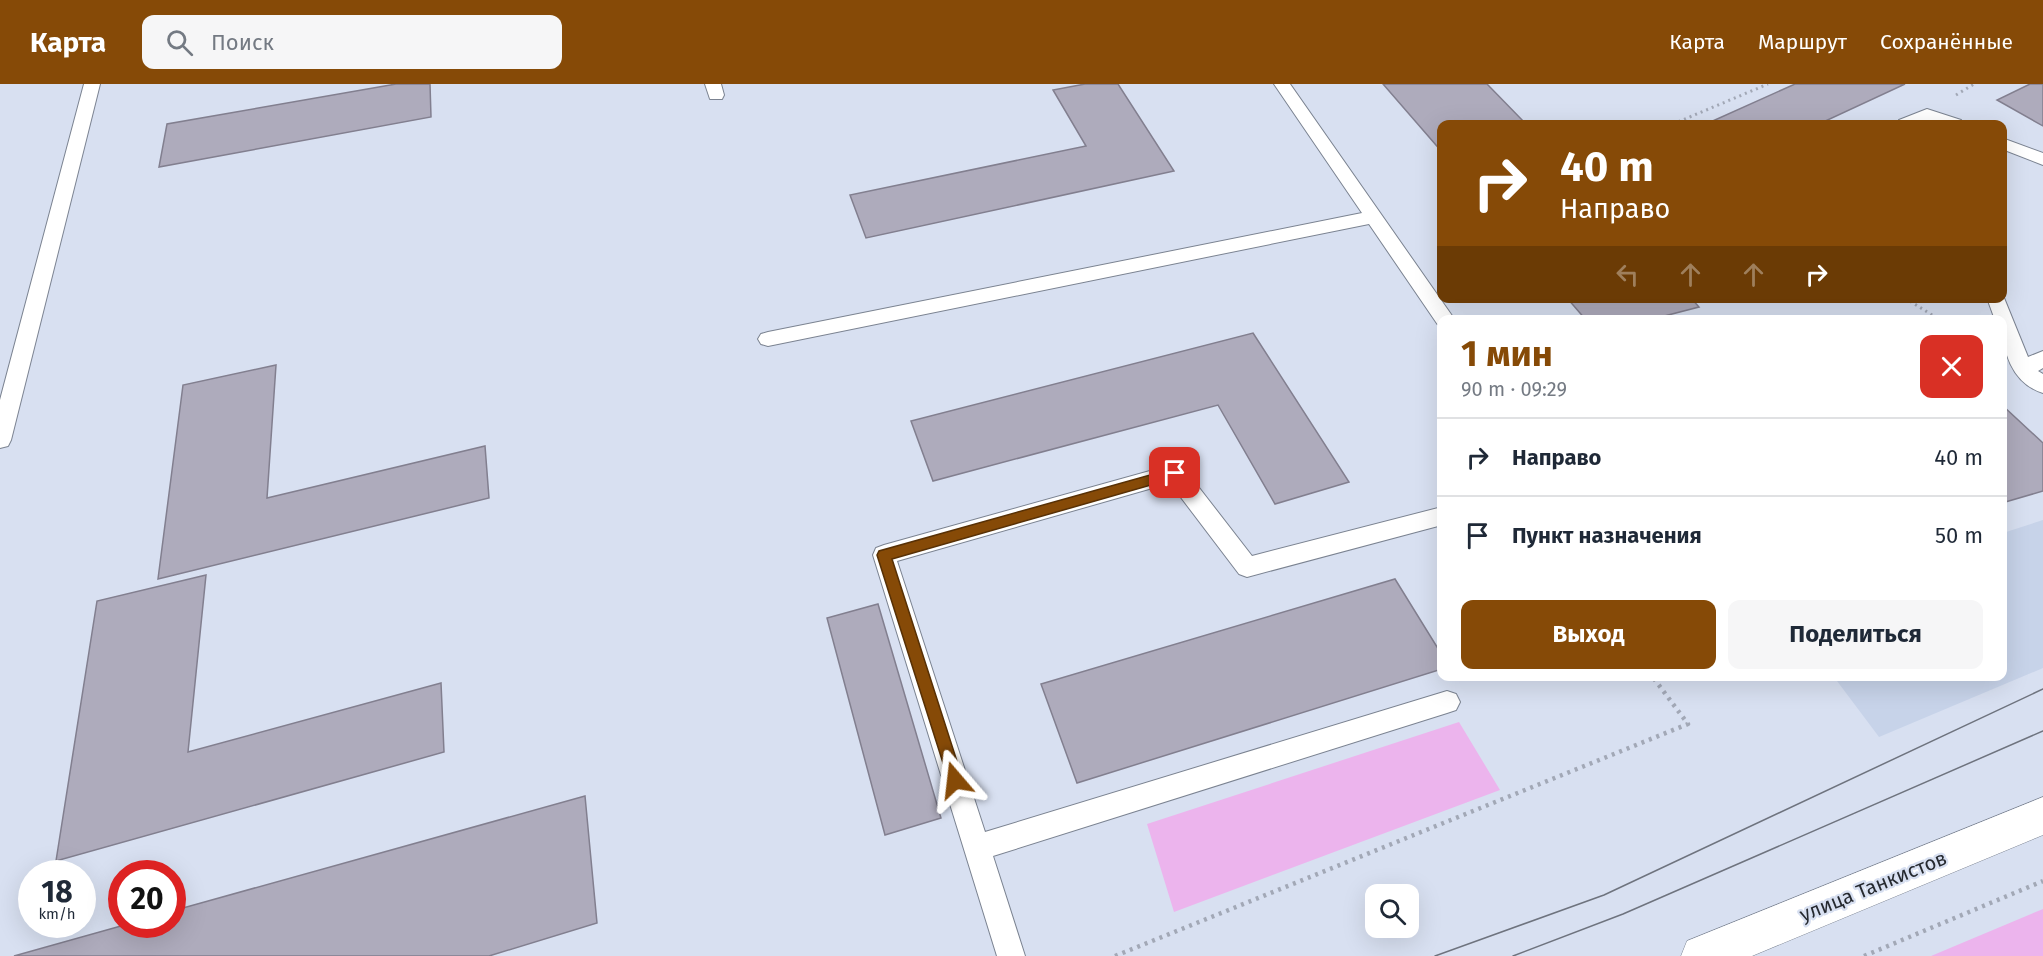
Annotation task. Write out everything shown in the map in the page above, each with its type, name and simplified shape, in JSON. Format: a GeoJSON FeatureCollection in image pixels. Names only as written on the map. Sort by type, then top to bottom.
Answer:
{"type":"FeatureCollection","features":[{"type":"Feature","properties":{"kind":"main road","name":"улица Танкистов"},"geometry":{"type":"LineString","coordinates":[[1702,956],[2043,816]]}},
{"type":"Feature","properties":{"kind":"lane"},"geometry":{"type":"LineString","coordinates":[[0,440],[93,84]]}},
{"type":"Feature","properties":{"kind":"lane"},"geometry":{"type":"LineString","coordinates":[[1282,84],[1442,315]]}},
{"type":"Feature","properties":{"kind":"lane"},"geometry":{"type":"LineString","coordinates":[[1914,120],[1927,114],[1944,120]]}},
{"type":"Feature","properties":{"kind":"lane"},"geometry":{"type":"LineString","coordinates":[[2007,145],[2043,159]]}},
{"type":"Feature","properties":{"kind":"lane"},"geometry":{"type":"LineString","coordinates":[[768,339],[1373,217]]}},
{"type":"Feature","properties":{"kind":"lane"},"geometry":{"type":"LineString","coordinates":[[2007,325],[2024,370],[2043,385]]}},
{"type":"Feature","properties":{"kind":"lane"},"geometry":{"type":"LineString","coordinates":[[2024,370],[2043,358]]}},
{"type":"Feature","properties":{"kind":"lane"},"geometry":{"type":"LineString","coordinates":[[1011,956],[884,555],[1175,473],[1247,567],[1437,517]]}},
{"type":"Feature","properties":{"kind":"lane"},"geometry":{"type":"LineString","coordinates":[[977,848],[1447,702]]}},
{"type":"Feature","properties":{"kind":"path"},"geometry":{"type":"LineString","coordinates":[[1682,120],[1768,84]]}},
{"type":"Feature","properties":{"kind":"path"},"geometry":{"type":"LineString","coordinates":[[1913,303],[1932,315]]}},
{"type":"Feature","properties":{"kind":"path"},"geometry":{"type":"LineString","coordinates":[[1115,956],[1688,724],[1656,681]]}},
{"type":"Feature","properties":{"kind":"path"},"geometry":{"type":"LineString","coordinates":[[1864,956],[2043,881]]}},
{"type":"Feature","properties":{"kind":"shaded area"},"geometry":{"type":"Polygon","coordinates":[[[2043,520],[2043,668],[1879,737],[1837,681],[2007,681],[2007,532],[2043,520]]]}},
{"type":"Feature","properties":{"kind":"shaded area"},"geometry":{"type":"Polygon","coordinates":[[[1459,722],[1500,790],[1174,912],[1147,824],[1459,722]]]}},
{"type":"Feature","properties":{"kind":"shaded area"},"geometry":{"type":"Polygon","coordinates":[[[2043,909],[2043,956],[1931,956],[2043,909]]]}},
{"type":"Feature","properties":{"kind":"building"},"geometry":{"type":"Polygon","coordinates":[[[396,84],[430,84],[431,117],[159,167],[167,124],[396,84]]]}},
{"type":"Feature","properties":{"kind":"building"},"geometry":{"type":"Polygon","coordinates":[[[1085,84],[1118,84],[1174,171],[866,238],[850,195],[1086,146],[1053,90],[1085,84]]]}},
{"type":"Feature","properties":{"kind":"building"},"geometry":{"type":"Polygon","coordinates":[[[1383,84],[1487,84],[1522,120],[1437,120],[1437,146],[1383,84]]]}},
{"type":"Feature","properties":{"kind":"building"},"geometry":{"type":"Polygon","coordinates":[[[1795,84],[1905,84],[1828,120],[1715,120],[1795,84]]]}},
{"type":"Feature","properties":{"kind":"building"},"geometry":{"type":"Polygon","coordinates":[[[2030,84],[2043,84],[2043,126],[1997,100],[2030,84]]]}},
{"type":"Feature","properties":{"kind":"building"},"geometry":{"type":"Polygon","coordinates":[[[1571,303],[1695,303],[1699,307],[1668,315],[1582,315],[1571,303]]]}},
{"type":"Feature","properties":{"kind":"building"},"geometry":{"type":"Polygon","coordinates":[[[1253,333],[1349,482],[1275,504],[1218,405],[933,481],[911,421],[1253,333]]]}},
{"type":"Feature","properties":{"kind":"building"},"geometry":{"type":"Polygon","coordinates":[[[276,365],[267,498],[485,446],[489,498],[158,579],[183,385],[276,365]]]}},
{"type":"Feature","properties":{"kind":"building"},"geometry":{"type":"Polygon","coordinates":[[[2007,410],[2043,443],[2043,491],[2007,502],[2007,410]]]}},
{"type":"Feature","properties":{"kind":"building"},"geometry":{"type":"Polygon","coordinates":[[[206,575],[188,752],[441,683],[444,752],[56,860],[97,601],[206,575]]]}},
{"type":"Feature","properties":{"kind":"building"},"geometry":{"type":"Polygon","coordinates":[[[1395,579],[1437,647],[1437,671],[1077,783],[1041,684],[1395,579]]]}},
{"type":"Feature","properties":{"kind":"building"},"geometry":{"type":"Polygon","coordinates":[[[878,604],[941,818],[885,835],[827,618],[878,604]]]}},
{"type":"Feature","properties":{"kind":"building"},"geometry":{"type":"Polygon","coordinates":[[[585,796],[597,923],[489,956],[14,956],[78,938],[96,938],[96,933],[108,930],[108,938],[186,938],[186,907],[585,796]]]}},
{"type":"Feature","properties":{"kind":"tram line"},"geometry":{"type":"LineString","coordinates":[[1435,956],[1604,895],[2043,689]]}},
{"type":"Feature","properties":{"kind":"tram line"},"geometry":{"type":"LineString","coordinates":[[1513,956],[1623,914],[2043,731]]}},
{"type":"Feature","properties":{"kind":"route"},"geometry":{"type":"LineString","coordinates":[[955,780],[884,555],[1175,473]]}}]}
